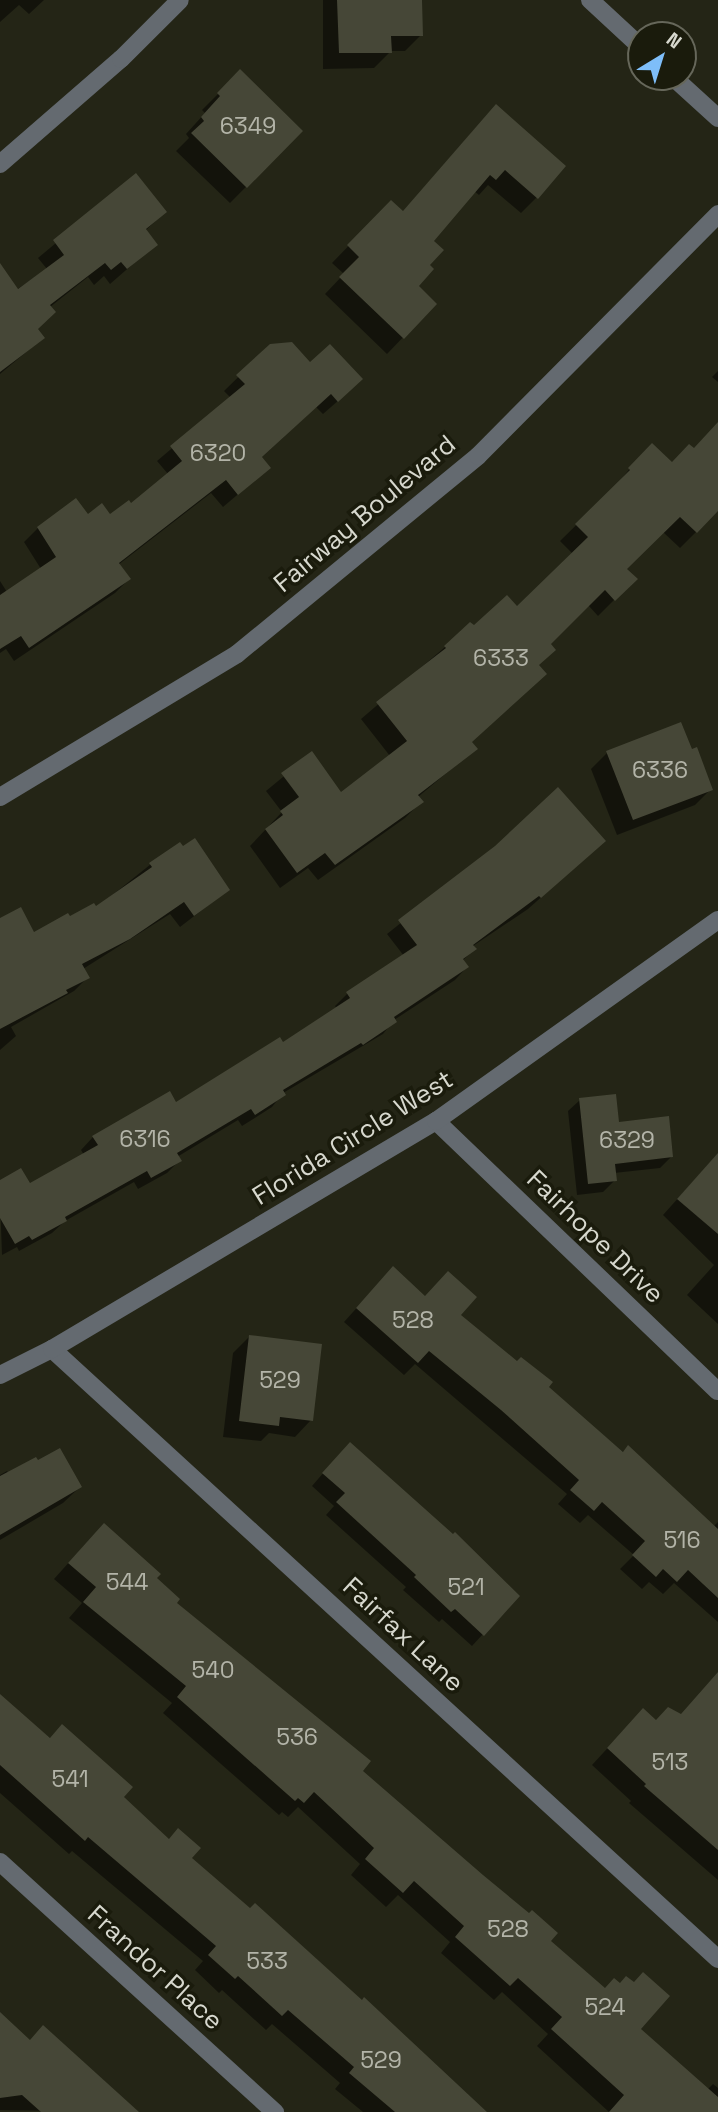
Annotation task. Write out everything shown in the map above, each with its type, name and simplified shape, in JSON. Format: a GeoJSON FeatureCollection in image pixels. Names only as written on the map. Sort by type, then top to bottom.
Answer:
{"type":"FeatureCollection","features":[{"type":"Feature","properties":{"kind":"street"},"geometry":{"type":"LineString","coordinates":[[0,164],[121,59],[180,0]]}},
{"type":"Feature","properties":{"kind":"street"},"geometry":{"type":"LineString","coordinates":[[590,0],[627,34]]}},
{"type":"Feature","properties":{"kind":"street"},"geometry":{"type":"LineString","coordinates":[[688,91],[718,118]]}},
{"type":"Feature","properties":{"kind":"street","name":"Fairway Boulevard"},"geometry":{"type":"LineString","coordinates":[[0,797],[237,654],[478,456],[718,214]]}},
{"type":"Feature","properties":{"kind":"street","name":"Florida Circle West"},"geometry":{"type":"LineString","coordinates":[[0,1375],[52,1349],[436,1121],[718,920]]}},
{"type":"Feature","properties":{"kind":"street","name":"Fairhope Drive"},"geometry":{"type":"LineString","coordinates":[[436,1121],[718,1391]]}},
{"type":"Feature","properties":{"kind":"street","name":"Fairfax Lane"},"geometry":{"type":"LineString","coordinates":[[52,1349],[718,1959]]}},
{"type":"Feature","properties":{"kind":"street","name":"Frandor Place"},"geometry":{"type":"LineString","coordinates":[[0,1862],[275,2112]]}},
{"type":"Feature","properties":{"kind":"building"},"geometry":{"type":"Polygon","coordinates":[[[337,0],[422,0],[423,36],[391,36],[392,53],[339,53],[337,0]]]}},
{"type":"Feature","properties":{"kind":"building"},"geometry":{"type":"Polygon","coordinates":[[[240,69],[303,131],[247,188],[191,133],[204,121],[201,117],[220,96],[217,93],[240,69]]]}},
{"type":"Feature","properties":{"kind":"building"},"geometry":{"type":"Polygon","coordinates":[[[496,104],[566,166],[538,199],[505,170],[496,180],[490,175],[434,241],[444,250],[430,265],[434,269],[419,286],[437,304],[404,339],[339,277],[359,257],[347,245],[391,200],[403,211],[496,104]]]}},
{"type":"Feature","properties":{"kind":"building"},"geometry":{"type":"Polygon","coordinates":[[[136,173],[167,212],[146,229],[158,245],[127,269],[121,262],[111,270],[105,263],[50,305],[56,312],[38,329],[45,338],[0,372],[0,263],[18,289],[64,255],[53,240],[136,173]]]}},
{"type":"Feature","properties":{"kind":"building"},"geometry":{"type":"Polygon","coordinates":[[[292,342],[310,362],[330,344],[363,379],[338,402],[331,394],[262,457],[271,468],[238,495],[226,480],[119,563],[131,579],[29,648],[21,636],[0,649],[0,595],[56,557],[37,527],[76,498],[88,514],[102,503],[110,514],[129,500],[131,503],[182,461],[170,446],[245,384],[236,375],[270,344],[292,342]]]}},
{"type":"Feature","properties":{"kind":"building"},"geometry":{"type":"Polygon","coordinates":[[[718,422],[718,511],[697,533],[680,517],[627,569],[638,579],[615,601],[605,590],[551,644],[556,650],[539,665],[547,674],[472,742],[478,749],[418,795],[424,802],[335,865],[325,853],[297,873],[265,829],[283,815],[280,811],[299,797],[281,773],[312,751],[341,792],[407,741],[376,702],[446,648],[444,646],[470,622],[474,625],[507,595],[517,606],[588,537],[575,524],[630,470],[628,468],[652,443],[672,462],[689,444],[694,448],[718,422]]]}},
{"type":"Feature","properties":{"kind":"building"},"geometry":{"type":"Polygon","coordinates":[[[681,722],[692,749],[697,747],[713,790],[633,820],[606,751],[681,722]]]}},
{"type":"Feature","properties":{"kind":"building"},"geometry":{"type":"Polygon","coordinates":[[[558,787],[606,841],[541,898],[539,896],[473,945],[477,949],[463,959],[469,967],[394,1017],[397,1022],[363,1045],[361,1043],[283,1090],[286,1095],[255,1115],[251,1109],[177,1153],[182,1161],[151,1178],[147,1171],[65,1217],[67,1221],[32,1240],[29,1236],[15,1244],[0,1218],[0,1180],[21,1168],[30,1183],[98,1145],[92,1136],[170,1091],[176,1102],[280,1037],[283,1042],[350,998],[346,992],[417,945],[398,920],[495,846],[558,787]]]}},
{"type":"Feature","properties":{"kind":"building"},"geometry":{"type":"Polygon","coordinates":[[[195,838],[230,890],[194,916],[184,902],[130,939],[82,964],[90,978],[66,990],[68,993],[0,1029],[0,918],[21,907],[34,932],[68,913],[70,916],[94,903],[96,906],[152,867],[149,863],[180,842],[183,846],[195,838]]]}},
{"type":"Feature","properties":{"kind":"building"},"geometry":{"type":"Polygon","coordinates":[[[616,1094],[619,1122],[669,1116],[673,1157],[615,1164],[617,1181],[588,1184],[579,1098],[616,1094]]]}},
{"type":"Feature","properties":{"kind":"building"},"geometry":{"type":"Polygon","coordinates":[[[718,1153],[718,1234],[677,1199],[718,1153]]]}},
{"type":"Feature","properties":{"kind":"building"},"geometry":{"type":"Polygon","coordinates":[[[393,1266],[425,1296],[448,1271],[477,1297],[461,1315],[517,1361],[521,1357],[553,1382],[549,1387],[623,1452],[628,1445],[718,1529],[718,1598],[688,1570],[677,1582],[663,1569],[656,1577],[632,1555],[645,1541],[602,1502],[594,1511],[570,1490],[579,1480],[501,1410],[429,1351],[418,1363],[356,1308],[393,1266]]]}},
{"type":"Feature","properties":{"kind":"building"},"geometry":{"type":"Polygon","coordinates":[[[249,1335],[322,1344],[313,1421],[280,1417],[279,1426],[239,1421],[249,1335]]]}},
{"type":"Feature","properties":{"kind":"building"},"geometry":{"type":"Polygon","coordinates":[[[350,1442],[453,1534],[455,1532],[520,1596],[484,1636],[455,1609],[451,1612],[414,1577],[416,1575],[336,1502],[345,1493],[322,1473],[350,1442]]]}},
{"type":"Feature","properties":{"kind":"building"},"geometry":{"type":"Polygon","coordinates":[[[60,1448],[82,1487],[0,1535],[0,1476],[60,1448]]]}},
{"type":"Feature","properties":{"kind":"building"},"geometry":{"type":"Polygon","coordinates":[[[104,1523],[161,1574],[157,1578],[180,1599],[177,1603],[371,1761],[363,1771],[483,1875],[529,1913],[532,1910],[558,1933],[551,1941],[605,1988],[614,1978],[620,1983],[626,1976],[634,1982],[643,1972],[670,1996],[641,2029],[718,2097],[718,2112],[609,2112],[624,2095],[551,2029],[562,2017],[518,1978],[510,1986],[455,1937],[464,1926],[414,1881],[403,1893],[365,1859],[374,1848],[314,1792],[304,1803],[298,1798],[295,1801],[177,1697],[186,1686],[83,1602],[96,1587],[68,1563],[104,1523]]]}},
{"type":"Feature","properties":{"kind":"building"},"geometry":{"type":"Polygon","coordinates":[[[718,1672],[718,1850],[644,1786],[646,1784],[607,1748],[643,1708],[656,1720],[668,1707],[681,1714],[718,1672]]]}},
{"type":"Feature","properties":{"kind":"building"},"geometry":{"type":"Polygon","coordinates":[[[0,1694],[50,1738],[62,1724],[133,1787],[124,1797],[169,1839],[178,1828],[201,1848],[192,1858],[250,1908],[255,1903],[362,2000],[364,1997],[487,2112],[395,2112],[349,2073],[354,2067],[288,2010],[282,2016],[238,1976],[235,1979],[208,1955],[216,1946],[88,1837],[85,1841],[0,1765],[0,1694]]]}},
{"type":"Feature","properties":{"kind":"building"},"geometry":{"type":"Polygon","coordinates":[[[0,2012],[30,2040],[43,2025],[139,2112],[41,2112],[22,2095],[0,2098],[0,2012]]]}}]}
